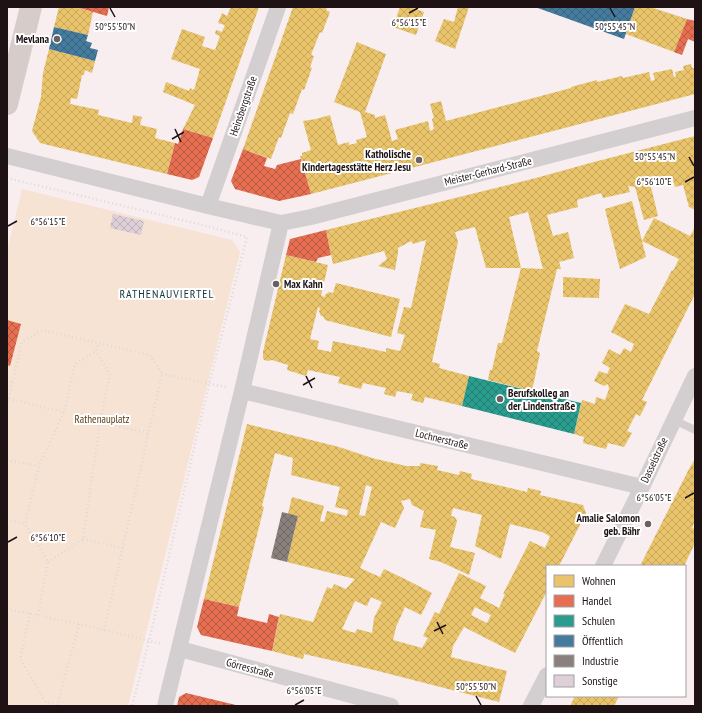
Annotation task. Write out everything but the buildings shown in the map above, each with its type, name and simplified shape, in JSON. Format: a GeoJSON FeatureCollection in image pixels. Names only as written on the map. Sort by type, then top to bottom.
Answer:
{"type":"FeatureCollection","features":[{"type":"Feature","properties":{"kind":"main road"},"geometry":{"type":"LineString","coordinates":[[7,104],[31,7]]}},
{"type":"Feature","properties":{"kind":"street","name":"Heinsbergstraße"},"geometry":{"type":"LineString","coordinates":[[208,206],[278,7]]}},
{"type":"Feature","properties":{"kind":"street","name":"Meister-Gerhard-Straße"},"geometry":{"type":"LineString","coordinates":[[281,223],[311,217],[695,118]]}},
{"type":"Feature","properties":{"kind":"street"},"geometry":{"type":"LineString","coordinates":[[7,156],[281,223],[242,391],[165,706]]}},
{"type":"Feature","properties":{"kind":"street","name":"Dasselstraße"},"geometry":{"type":"LineString","coordinates":[[603,565],[695,376]]}},
{"type":"Feature","properties":{"kind":"street","name":"Lochnerstraße"},"geometry":{"type":"LineString","coordinates":[[242,391],[642,487]]}},
{"type":"Feature","properties":{"kind":"street","name":"Görresstraße"},"geometry":{"type":"LineString","coordinates":[[180,649],[390,706]]}},
{"type":"Feature","properties":{"kind":"street"},"geometry":{"type":"LineString","coordinates":[[531,706],[546,676]]}},
{"type":"Feature","properties":{"kind":"lane"},"geometry":{"type":"LineString","coordinates":[[674,420],[695,430]]}},
{"type":"Feature","properties":{"kind":"path"},"geometry":{"type":"LineString","coordinates":[[7,178],[247,237],[132,706]]}},
{"type":"Feature","properties":{"kind":"path"},"geometry":{"type":"LineString","coordinates":[[7,406],[22,342],[42,330],[150,355],[162,374],[104,630]]}},
{"type":"Feature","properties":{"kind":"path"},"geometry":{"type":"LineString","coordinates":[[38,615],[48,562],[25,524],[39,466],[64,412],[75,364],[96,351],[98,343]]}},
{"type":"Feature","properties":{"kind":"path"},"geometry":{"type":"LineString","coordinates":[[83,539],[100,422],[110,374],[96,351]]}},
{"type":"Feature","properties":{"kind":"path"},"geometry":{"type":"LineString","coordinates":[[162,374],[242,391]]}},
{"type":"Feature","properties":{"kind":"path"},"geometry":{"type":"LineString","coordinates":[[7,380],[13,382]]}},
{"type":"Feature","properties":{"kind":"path"},"geometry":{"type":"LineString","coordinates":[[8,399],[64,412]]}},
{"type":"Feature","properties":{"kind":"path"},"geometry":{"type":"LineString","coordinates":[[100,422],[148,433]]}},
{"type":"Feature","properties":{"kind":"path"},"geometry":{"type":"LineString","coordinates":[[7,460],[39,466]]}},
{"type":"Feature","properties":{"kind":"path"},"geometry":{"type":"LineString","coordinates":[[7,520],[25,524]]}},
{"type":"Feature","properties":{"kind":"path"},"geometry":{"type":"LineString","coordinates":[[48,562],[83,539],[123,548]]}},
{"type":"Feature","properties":{"kind":"path"},"geometry":{"type":"LineString","coordinates":[[7,609],[79,624],[180,649]]}},
{"type":"Feature","properties":{"kind":"path"},"geometry":{"type":"LineString","coordinates":[[30,613],[20,660],[46,702],[57,705],[79,624]]}},
{"type":"Feature","properties":{"kind":"green space","name":"Rathenauplatz"},"geometry":{"type":"Polygon","coordinates":[[[22,189],[232,240],[240,252],[128,706],[7,706],[7,251],[22,189]]]}},
{"type":"Feature","properties":{"kind":"place","name":"Mevlana"},"geometry":{"type":"Point","coordinates":[57,39]}},
{"type":"Feature","properties":{"kind":"place","name":"Katholische Kindertagesstätte Herz Jesu"},"geometry":{"type":"Point","coordinates":[419,160]}},
{"type":"Feature","properties":{"kind":"place","name":"Max Kahn"},"geometry":{"type":"Point","coordinates":[276,284]}},
{"type":"Feature","properties":{"kind":"place","name":"Berufskolleg an der Lindenstraße"},"geometry":{"type":"Point","coordinates":[500,399]}},
{"type":"Feature","properties":{"kind":"place","name":"Amalie Salomon geb. Bähr"},"geometry":{"type":"Point","coordinates":[648,524]}},
{"type":"Feature","properties":{"kind":"district","name":"RATHENAUVIERTEL"},"geometry":{"type":"Point","coordinates":[167,293]}}]}
